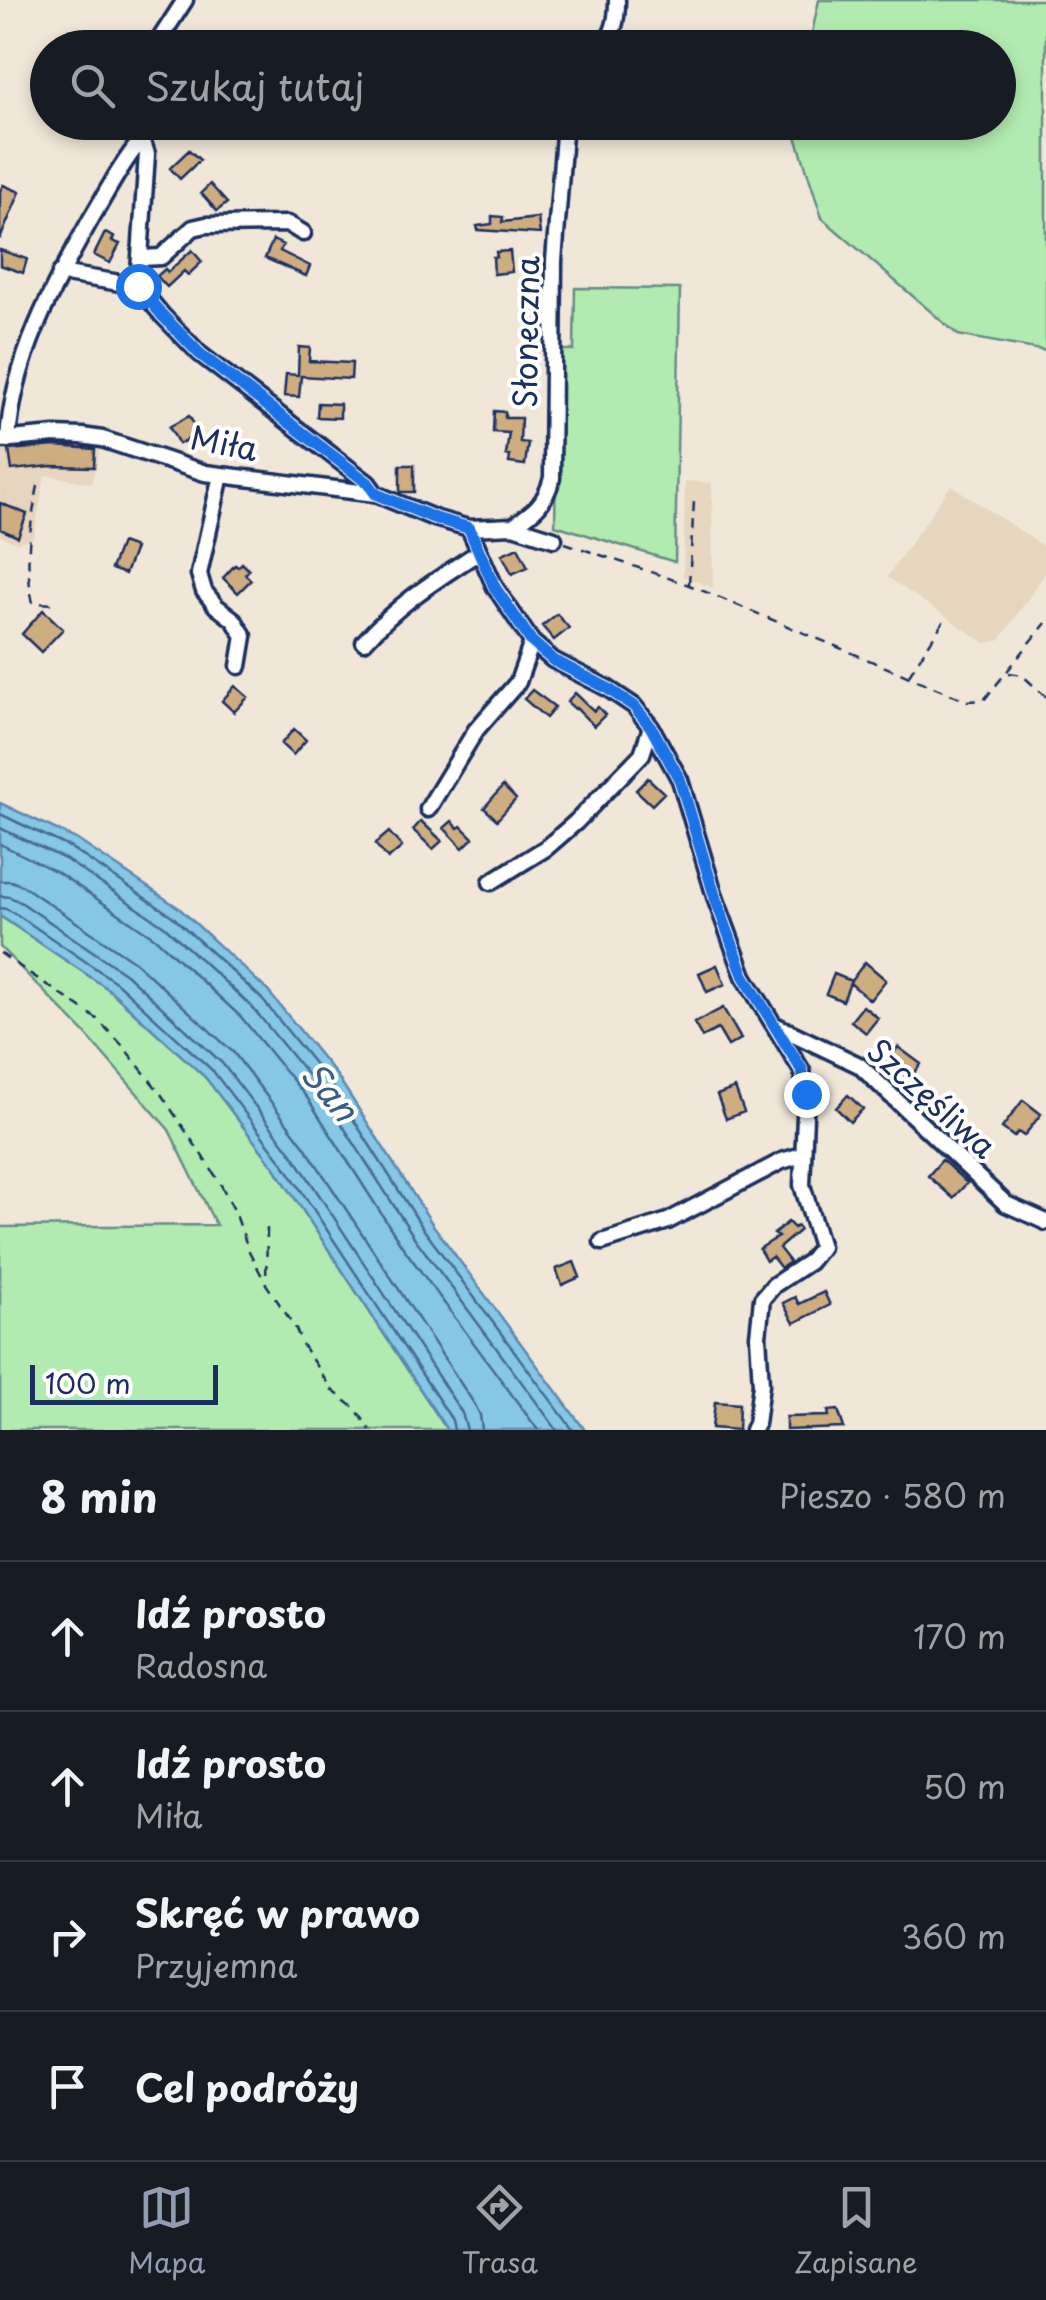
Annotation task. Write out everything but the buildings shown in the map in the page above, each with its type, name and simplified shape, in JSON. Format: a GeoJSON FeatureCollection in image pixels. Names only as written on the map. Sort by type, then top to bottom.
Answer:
{"type":"FeatureCollection","features":[{"type":"Feature","properties":{"kind":"street"},"geometry":{"type":"LineString","coordinates":[[166,30],[185,0]]}},
{"type":"Feature","properties":{"kind":"street"},"geometry":{"type":"LineString","coordinates":[[613,30],[616,0]]}},
{"type":"Feature","properties":{"kind":"street"},"geometry":{"type":"LineString","coordinates":[[4,440],[14,387],[60,273],[126,157],[141,140]]}},
{"type":"Feature","properties":{"kind":"street"},"geometry":{"type":"LineString","coordinates":[[138,286],[147,154],[142,140]]}},
{"type":"Feature","properties":{"kind":"street","name":"Słoneczna"},"geometry":{"type":"LineString","coordinates":[[513,526],[547,496],[552,478],[554,261],[564,140]]}},
{"type":"Feature","properties":{"kind":"street"},"geometry":{"type":"LineString","coordinates":[[140,258],[161,257],[193,228],[206,225],[288,224],[303,233]]}},
{"type":"Feature","properties":{"kind":"street"},"geometry":{"type":"LineString","coordinates":[[60,273],[138,286],[200,354],[368,483],[376,494]]}},
{"type":"Feature","properties":{"kind":"street","name":"Miła"},"geometry":{"type":"LineString","coordinates":[[4,440],[82,436],[102,439],[205,473],[376,494],[469,528],[513,526],[554,540]]}},
{"type":"Feature","properties":{"kind":"street"},"geometry":{"type":"LineString","coordinates":[[222,475],[199,574],[204,592],[234,620],[244,636],[239,666]]}},
{"type":"Feature","properties":{"kind":"street"},"geometry":{"type":"LineString","coordinates":[[469,528],[495,588],[532,642],[547,655],[634,706],[651,727],[680,780],[716,900],[744,976],[802,1070],[806,1094],[802,1185],[821,1247],[809,1262],[774,1285],[762,1299],[758,1336],[761,1384],[753,1430]]}},
{"type":"Feature","properties":{"kind":"street"},"geometry":{"type":"LineString","coordinates":[[364,642],[386,617],[418,591],[479,552]]}},
{"type":"Feature","properties":{"kind":"street"},"geometry":{"type":"LineString","coordinates":[[428,809],[476,730],[518,682],[532,642]]}},
{"type":"Feature","properties":{"kind":"street"},"geometry":{"type":"LineString","coordinates":[[521,671],[547,655]]}},
{"type":"Feature","properties":{"kind":"street"},"geometry":{"type":"LineString","coordinates":[[490,882],[546,848],[576,822],[642,754],[651,727]]}},
{"type":"Feature","properties":{"kind":"street","name":"Szczęśliwa"},"geometry":{"type":"LineString","coordinates":[[774,1024],[860,1065],[1006,1204],[1046,1222]]}},
{"type":"Feature","properties":{"kind":"street"},"geometry":{"type":"LineString","coordinates":[[602,1242],[668,1220],[782,1161],[802,1155]]}},
{"type":"Feature","properties":{"kind":"path"},"geometry":{"type":"LineString","coordinates":[[38,486],[29,531],[30,592],[33,603],[59,604]]}},
{"type":"Feature","properties":{"kind":"path"},"geometry":{"type":"LineString","coordinates":[[689,585],[694,501]]}},
{"type":"Feature","properties":{"kind":"path"},"geometry":{"type":"LineString","coordinates":[[554,540],[689,585],[966,701],[984,700],[1046,624]]}},
{"type":"Feature","properties":{"kind":"path"},"geometry":{"type":"LineString","coordinates":[[908,676],[945,619]]}},
{"type":"Feature","properties":{"kind":"path"},"geometry":{"type":"LineString","coordinates":[[1007,672],[1022,675],[1046,697]]}},
{"type":"Feature","properties":{"kind":"path"},"geometry":{"type":"LineString","coordinates":[[0,953],[97,1020],[161,1094],[219,1181],[248,1251],[303,1346],[332,1390],[356,1409],[370,1430]]}},
{"type":"Feature","properties":{"kind":"path"},"geometry":{"type":"LineString","coordinates":[[266,1228],[266,1284]]}},
{"type":"Feature","properties":{"kind":"shaded area"},"geometry":{"type":"Polygon","coordinates":[[[70,441],[101,448],[91,483],[45,475],[34,537],[17,543],[0,536],[0,449],[70,441]]]}},
{"type":"Feature","properties":{"kind":"shaded area"},"geometry":{"type":"Polygon","coordinates":[[[685,481],[712,483],[713,588],[683,576],[685,481]]]}},
{"type":"Feature","properties":{"kind":"shaded area"},"geometry":{"type":"Polygon","coordinates":[[[951,485],[1046,548],[1046,572],[1000,640],[985,643],[887,577],[951,485]]]}},
{"type":"Feature","properties":{"kind":"green space"},"geometry":{"type":"Polygon","coordinates":[[[819,0],[1046,0],[1046,351],[958,335],[822,218],[797,140],[1016,140],[1016,30],[813,30],[819,0]]]}},
{"type":"Feature","properties":{"kind":"green space"},"geometry":{"type":"Polygon","coordinates":[[[575,288],[680,289],[675,562],[555,525],[558,350],[574,350],[575,288]]]}},
{"type":"Feature","properties":{"kind":"green space"},"geometry":{"type":"Polygon","coordinates":[[[0,916],[107,988],[205,1077],[275,1168],[447,1430],[0,1430],[0,1227],[216,1225],[169,1130],[83,1031],[0,947],[0,916]]]}},
{"type":"Feature","properties":{"kind":"water","name":"San"},"geometry":{"type":"Polygon","coordinates":[[[0,803],[76,839],[179,908],[268,991],[338,1077],[433,1225],[585,1430],[447,1430],[275,1168],[205,1077],[111,991],[0,916],[0,803]]]}},
{"type":"Feature","properties":{"kind":"route"},"geometry":{"type":"LineString","coordinates":[[138,286],[200,354],[368,483],[376,494],[469,528],[495,588],[532,642],[553,660],[634,706],[651,727],[680,780],[716,900],[744,976],[802,1070],[806,1094]]}}]}
